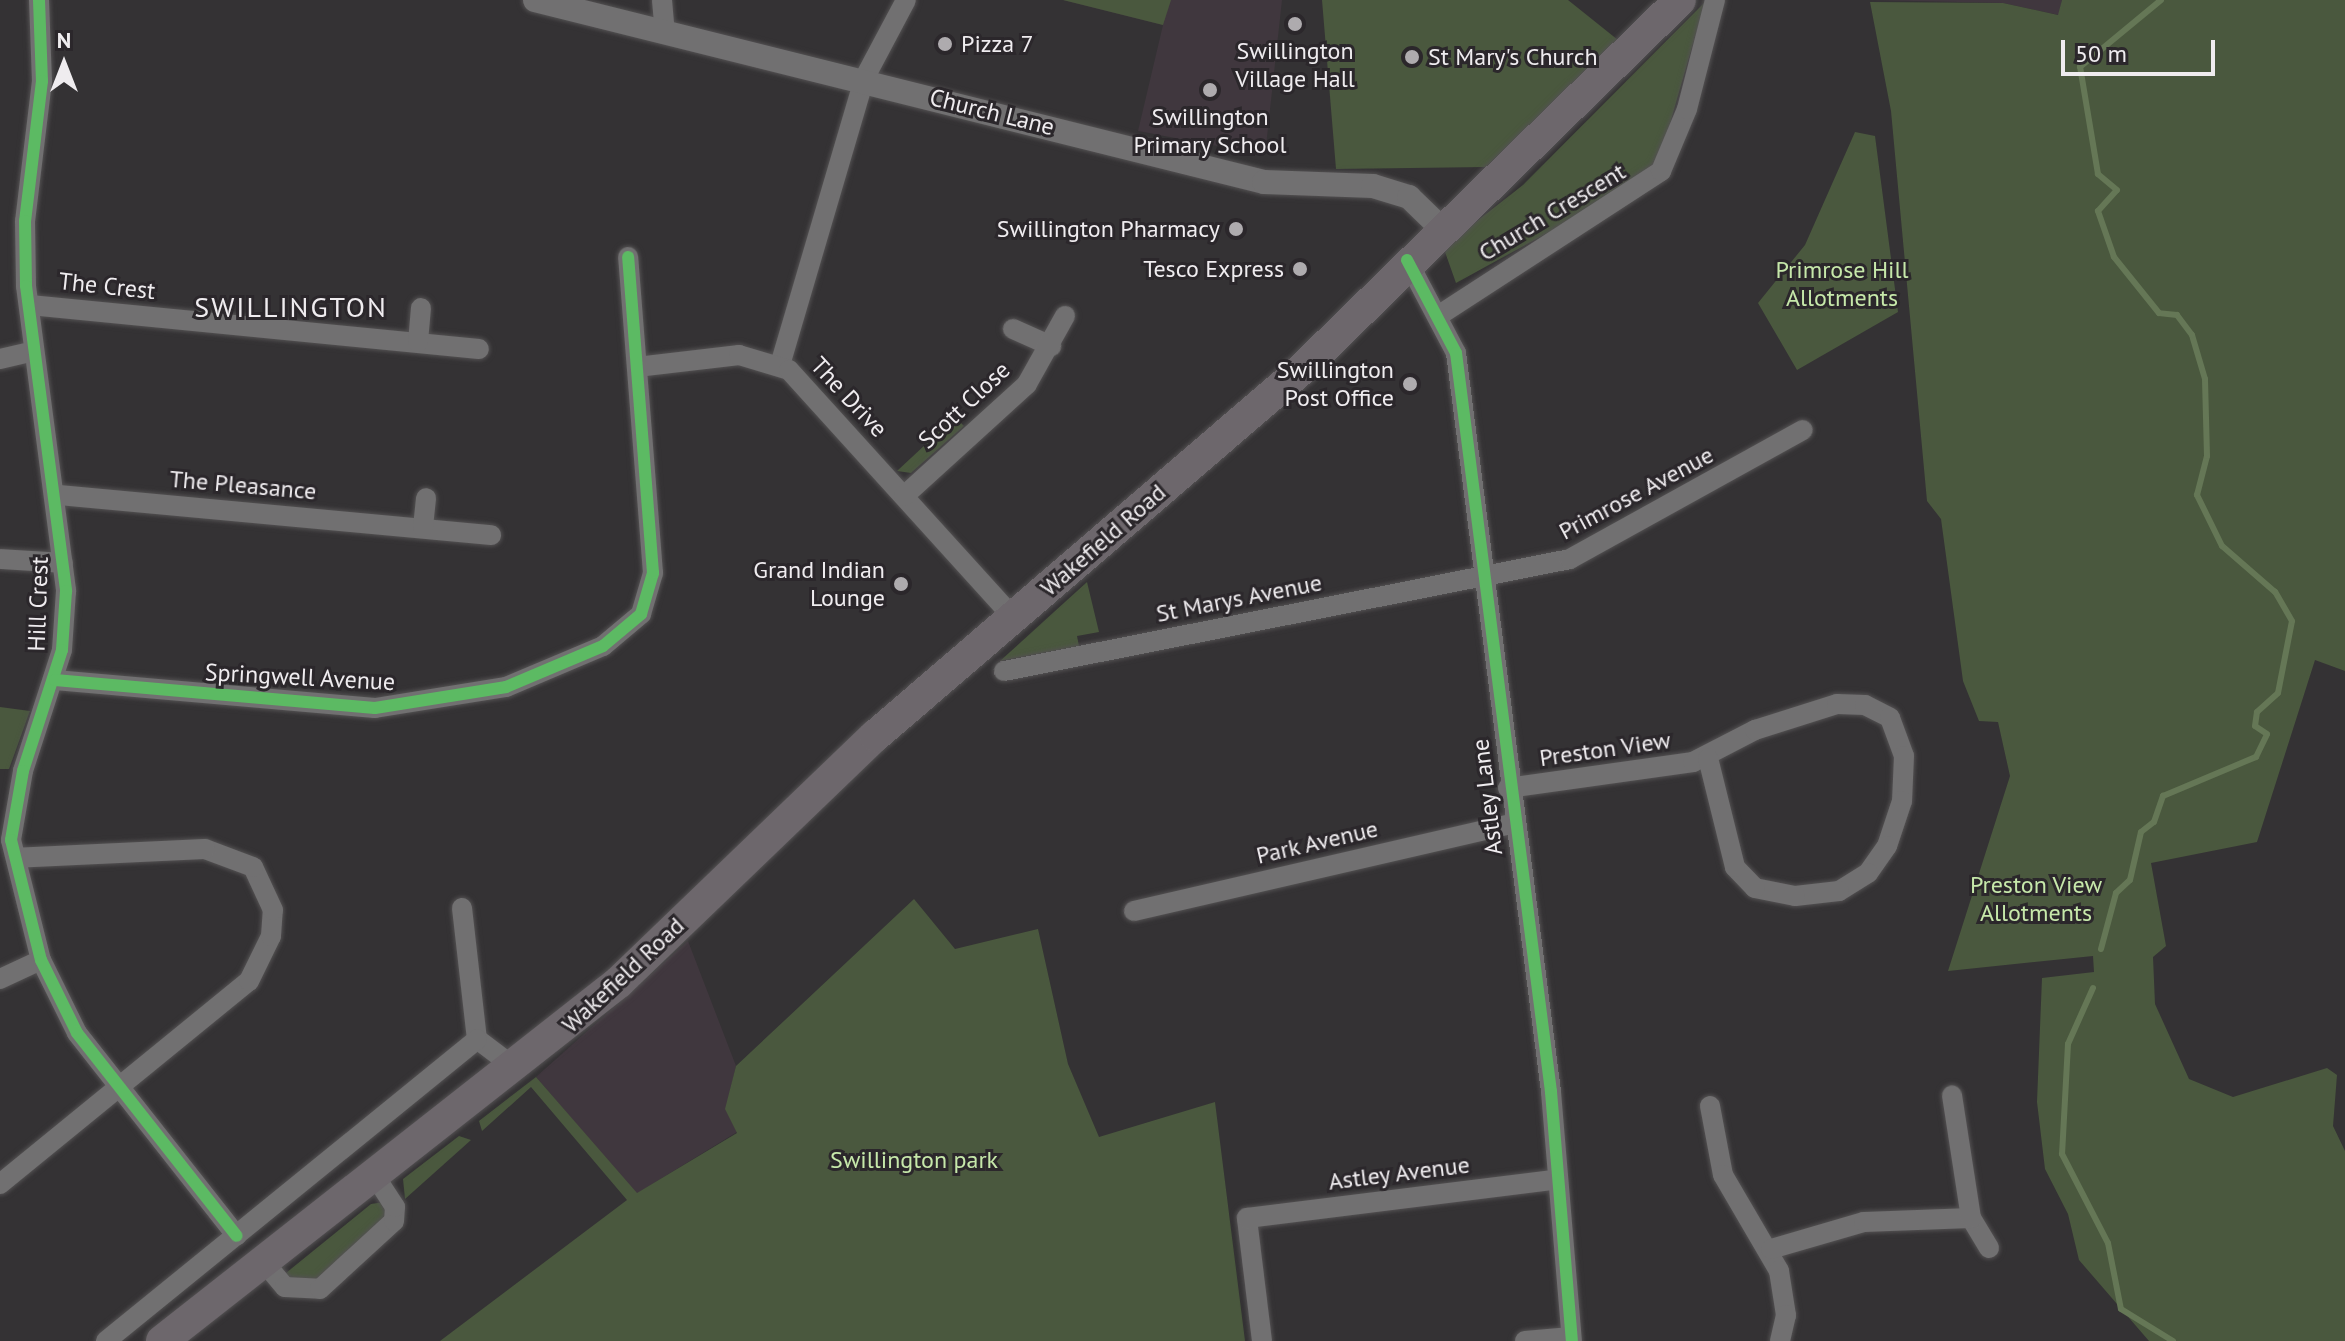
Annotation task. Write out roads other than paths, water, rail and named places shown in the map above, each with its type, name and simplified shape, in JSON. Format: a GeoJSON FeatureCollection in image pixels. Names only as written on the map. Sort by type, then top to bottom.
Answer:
{"type":"FeatureCollection","features":[{"type":"Feature","properties":{"kind":"main road","name":"Wakefield Road"},"geometry":{"type":"LineString","coordinates":[[162,1341],[619,982],[967,669],[1013,617],[1302,369],[1440,227],[1680,0]]}},
{"type":"Feature","properties":{"kind":"street","name":"Hill Crest"},"geometry":{"type":"LineString","coordinates":[[39,0],[40,124],[25,232],[31,352],[59,495],[63,563],[55,680],[23,771],[10,846],[41,960],[77,1033],[237,1236]]}},
{"type":"Feature","properties":{"kind":"street","name":"Church Lane"},"geometry":{"type":"LineString","coordinates":[[535,0],[864,79],[1264,182],[1373,186],[1409,197],[1440,227]]}},
{"type":"Feature","properties":{"kind":"street"},"geometry":{"type":"LineString","coordinates":[[662,0],[665,33]]}},
{"type":"Feature","properties":{"kind":"street","name":"The Drive"},"geometry":{"type":"LineString","coordinates":[[906,0],[864,79],[780,365],[803,380],[1013,617]]}},
{"type":"Feature","properties":{"kind":"street","name":"Church Crescent"},"geometry":{"type":"LineString","coordinates":[[1438,316],[1661,171],[1687,109],[1715,0]]}},
{"type":"Feature","properties":{"kind":"street","name":"Springwell Avenue"},"geometry":{"type":"LineString","coordinates":[[55,680],[375,708],[506,687],[603,646],[641,614],[653,573],[628,257]]}},
{"type":"Feature","properties":{"kind":"street","name":"Astley Lane"},"geometry":{"type":"LineString","coordinates":[[1407,260],[1456,353],[1558,1179],[1571,1339]]}},
{"type":"Feature","properties":{"kind":"street","name":"The Crest"},"geometry":{"type":"LineString","coordinates":[[30,305],[479,349]]}},
{"type":"Feature","properties":{"kind":"street"},"geometry":{"type":"LineString","coordinates":[[418,342],[421,308]]}},
{"type":"Feature","properties":{"kind":"street","name":"Scott Close"},"geometry":{"type":"LineString","coordinates":[[904,496],[1027,384],[1051,346],[1065,316]]}},
{"type":"Feature","properties":{"kind":"street","name":"Scott Close"},"geometry":{"type":"LineString","coordinates":[[1013,329],[1051,346]]}},
{"type":"Feature","properties":{"kind":"street"},"geometry":{"type":"LineString","coordinates":[[0,359],[31,352]]}},
{"type":"Feature","properties":{"kind":"street"},"geometry":{"type":"LineString","coordinates":[[637,367],[739,355],[780,365]]}},
{"type":"Feature","properties":{"kind":"street","name":"Primrose Avenue"},"geometry":{"type":"LineString","coordinates":[[1483,575],[1570,559],[1803,430]]}},
{"type":"Feature","properties":{"kind":"street","name":"The Pleasance"},"geometry":{"type":"LineString","coordinates":[[59,495],[491,535]]}},
{"type":"Feature","properties":{"kind":"street"},"geometry":{"type":"LineString","coordinates":[[423,527],[426,498]]}},
{"type":"Feature","properties":{"kind":"street"},"geometry":{"type":"LineString","coordinates":[[0,559],[63,563]]}},
{"type":"Feature","properties":{"kind":"street","name":"St Marys Avenue"},"geometry":{"type":"LineString","coordinates":[[1004,671],[1483,575]]}},
{"type":"Feature","properties":{"kind":"street","name":"Preston View"},"geometry":{"type":"LineString","coordinates":[[1508,788],[1708,758],[1755,730],[1837,704],[1878,710],[1897,730],[1904,756],[1898,816],[1879,860],[1839,891],[1795,896],[1755,888],[1735,867],[1708,758]]}},
{"type":"Feature","properties":{"kind":"street","name":"Park Avenue"},"geometry":{"type":"LineString","coordinates":[[1134,911],[1512,824]]}},
{"type":"Feature","properties":{"kind":"street"},"geometry":{"type":"LineString","coordinates":[[0,1184],[249,981],[271,936],[266,885],[253,867],[205,849],[10,846]]}},
{"type":"Feature","properties":{"kind":"street"},"geometry":{"type":"LineString","coordinates":[[462,908],[477,1039],[514,1067]]}},
{"type":"Feature","properties":{"kind":"street"},"geometry":{"type":"LineString","coordinates":[[0,979],[41,960]]}},
{"type":"Feature","properties":{"kind":"street"},"geometry":{"type":"LineString","coordinates":[[106,1341],[477,1039]]}},
{"type":"Feature","properties":{"kind":"street"},"geometry":{"type":"LineString","coordinates":[[1952,1095],[1971,1218],[1989,1248]]}},
{"type":"Feature","properties":{"kind":"street"},"geometry":{"type":"LineString","coordinates":[[1710,1106],[1723,1175],[1771,1249],[1786,1315],[1780,1341]]}},
{"type":"Feature","properties":{"kind":"street"},"geometry":{"type":"LineString","coordinates":[[263,1261],[293,1291],[320,1289],[394,1221],[395,1207],[374,1175]]}},
{"type":"Feature","properties":{"kind":"street","name":"Astley Avenue"},"geometry":{"type":"LineString","coordinates":[[1262,1341],[1247,1218],[1558,1179]]}},
{"type":"Feature","properties":{"kind":"street"},"geometry":{"type":"LineString","coordinates":[[1771,1249],[1864,1222],[1971,1218]]}},
{"type":"Feature","properties":{"kind":"street"},"geometry":{"type":"LineString","coordinates":[[1525,1341],[1571,1339]]}},
{"type":"Feature","properties":{"kind":"waterway"},"geometry":{"type":"LineString","coordinates":[[2101,949],[2116,893],[2130,880],[2141,832],[2154,822],[2163,796],[2256,757],[2267,734],[2255,726],[2257,712],[2278,693],[2292,621],[2275,592],[2222,546],[2197,495],[2207,456],[2205,379],[2192,335],[2177,315],[2159,313],[2114,257],[2098,211],[2117,190],[2098,174],[2080,67],[2161,0]]}},
{"type":"Feature","properties":{"kind":"waterway"},"geometry":{"type":"LineString","coordinates":[[2093,988],[2068,1044],[2062,1154],[2108,1243],[2121,1309],[2173,1341]]}},
{"type":"Feature","properties":{"kind":"place","name":"Swillington Village Hall"},"geometry":{"type":"Point","coordinates":[1295,24]}},
{"type":"Feature","properties":{"kind":"place","name":"Pizza 7"},"geometry":{"type":"Point","coordinates":[945,44]}},
{"type":"Feature","properties":{"kind":"place","name":"St Mary's Church"},"geometry":{"type":"Point","coordinates":[1412,57]}},
{"type":"Feature","properties":{"kind":"place","name":"Swillington Primary School"},"geometry":{"type":"Point","coordinates":[1210,90]}},
{"type":"Feature","properties":{"kind":"place","name":"Swillington Pharmacy"},"geometry":{"type":"Point","coordinates":[1236,229]}},
{"type":"Feature","properties":{"kind":"place","name":"Tesco Express"},"geometry":{"type":"Point","coordinates":[1300,269]}},
{"type":"Feature","properties":{"kind":"place","name":"Swillington Post Office"},"geometry":{"type":"Point","coordinates":[1410,384]}},
{"type":"Feature","properties":{"kind":"place","name":"Grand Indian Lounge"},"geometry":{"type":"Point","coordinates":[901,584]}},
{"type":"Feature","properties":{"kind":"district","name":"SWILLINGTON"},"geometry":{"type":"Point","coordinates":[291,307]}},
{"type":"Feature","properties":{"kind":"park label","name":"Primrose Hill Allotments"},"geometry":{"type":"Point","coordinates":[1842,284]}},
{"type":"Feature","properties":{"kind":"park label","name":"Preston View Allotments"},"geometry":{"type":"Point","coordinates":[2036,899]}},
{"type":"Feature","properties":{"kind":"park label","name":"Swillington park"},"geometry":{"type":"Point","coordinates":[914,1160]}}]}
